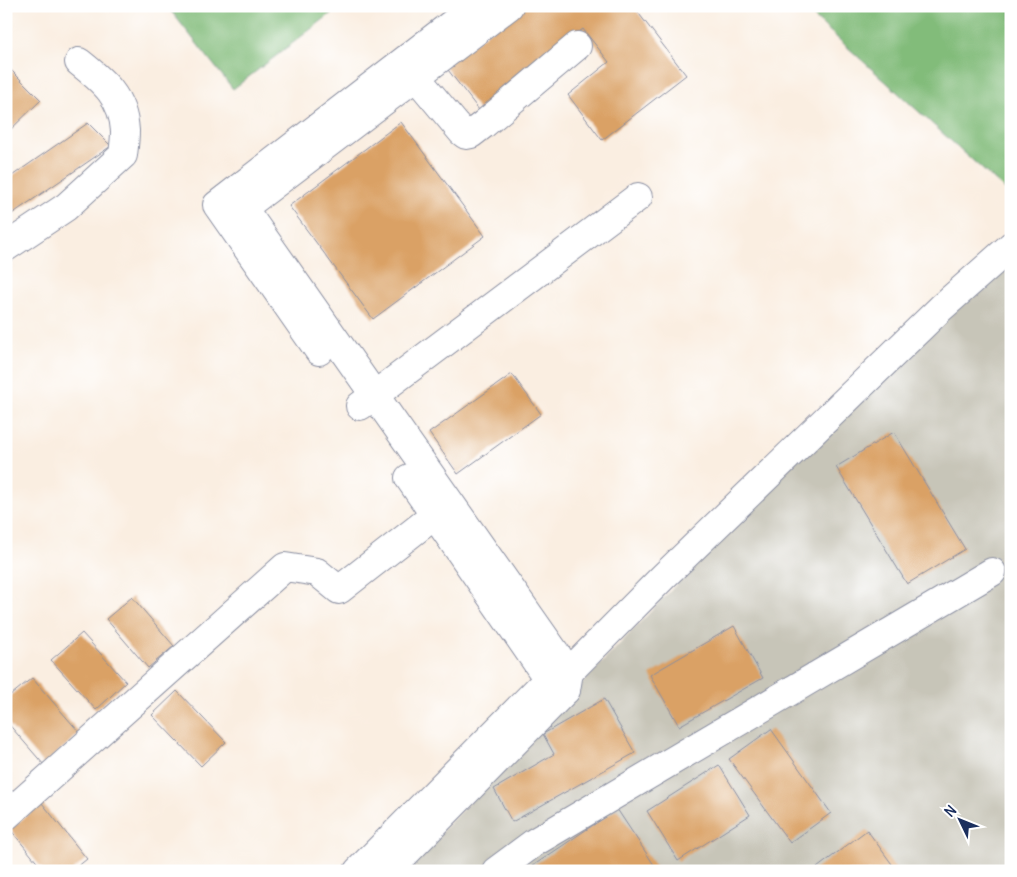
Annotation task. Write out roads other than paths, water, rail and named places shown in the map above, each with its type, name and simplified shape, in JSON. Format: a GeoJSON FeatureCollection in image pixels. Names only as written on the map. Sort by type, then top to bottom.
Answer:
{"type":"FeatureCollection","features":[{"type":"Feature","properties":{"kind":"street"},"geometry":{"type":"LineString","coordinates":[[475,6],[217,205],[366,402],[561,680]]}},
{"type":"Feature","properties":{"kind":"street"},"geometry":{"type":"LineString","coordinates":[[509,6],[243,208],[435,515],[561,680]]}},
{"type":"Feature","properties":{"kind":"street"},"geometry":{"type":"LineString","coordinates":[[416,77],[466,135],[484,124],[577,46]]}},
{"type":"Feature","properties":{"kind":"street"},"geometry":{"type":"LineString","coordinates":[[6,247],[66,207],[123,154],[125,131],[118,101],[103,80],[79,62]]}},
{"type":"Feature","properties":{"kind":"street"},"geometry":{"type":"LineString","coordinates":[[366,402],[638,197]]}},
{"type":"Feature","properties":{"kind":"street"},"geometry":{"type":"LineString","coordinates":[[358,871],[561,680],[663,577],[941,308],[1011,246]]}},
{"type":"Feature","properties":{"kind":"street"},"geometry":{"type":"LineString","coordinates":[[6,816],[286,567],[317,572],[339,590],[435,515]]}},
{"type":"Feature","properties":{"kind":"street"},"geometry":{"type":"LineString","coordinates":[[496,871],[535,842],[992,572]]}},
{"type":"Feature","properties":{"kind":"street"},"geometry":{"type":"LineString","coordinates":[[388,871],[561,680]]}}]}
